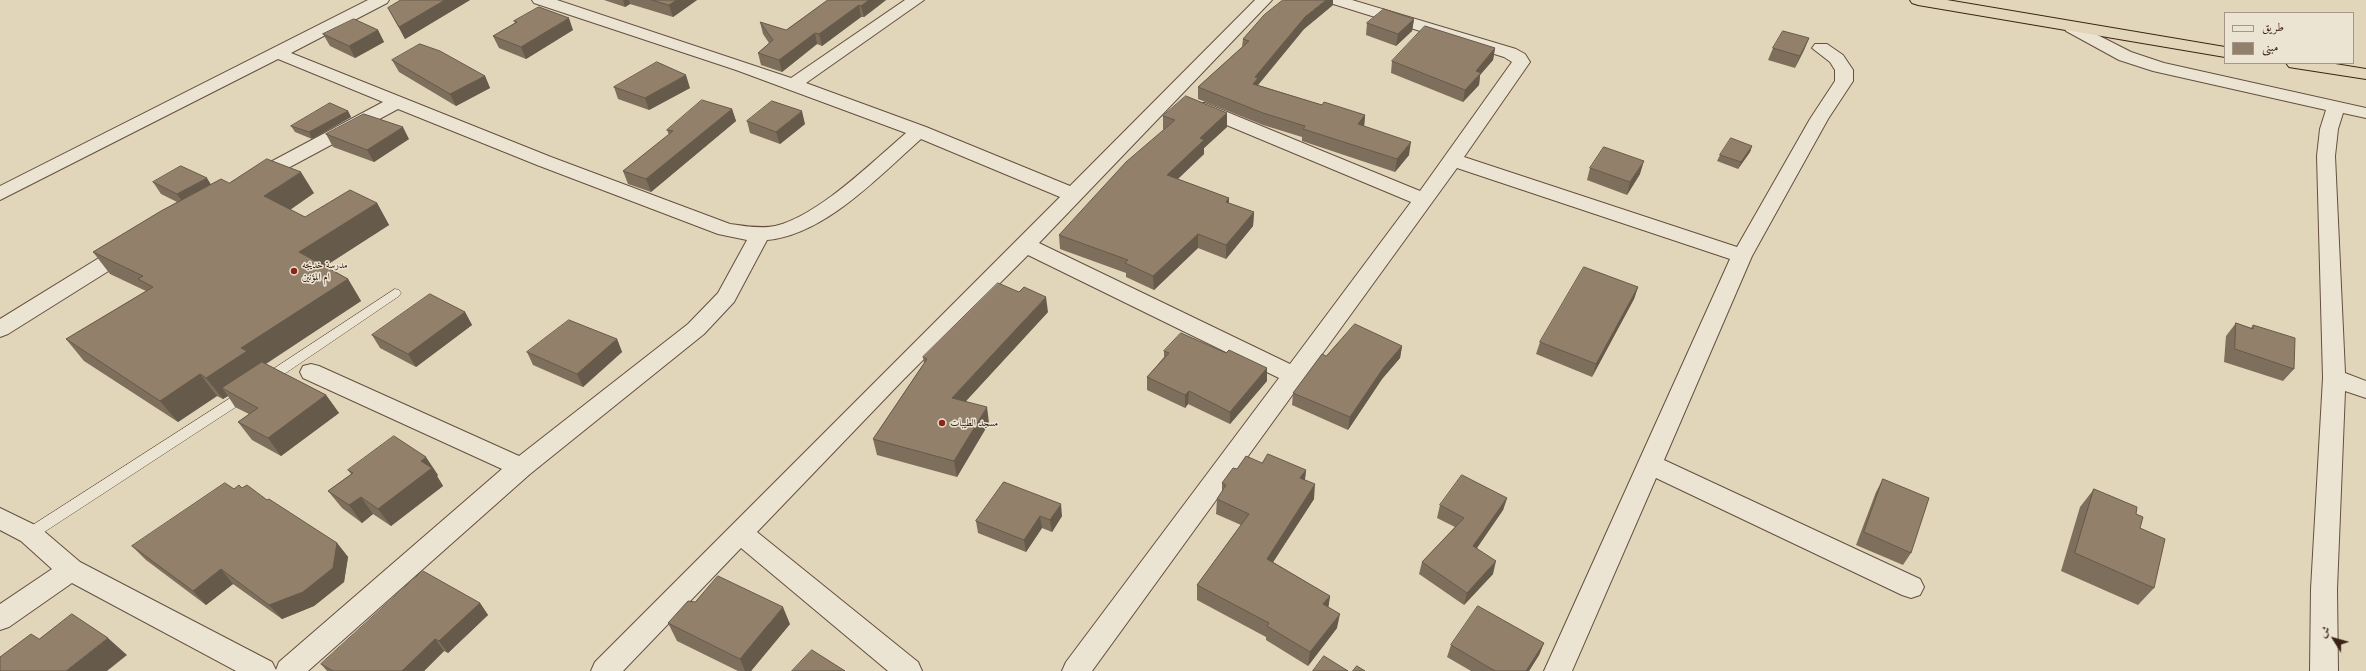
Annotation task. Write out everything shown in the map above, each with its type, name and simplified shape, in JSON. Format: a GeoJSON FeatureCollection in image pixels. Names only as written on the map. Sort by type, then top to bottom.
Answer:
{"type":"FeatureCollection","features":[{"type":"Feature","properties":{"kind":"highway"},"geometry":{"type":"LineString","coordinates":[[1918,0],[2224,52]]}},
{"type":"Feature","properties":{"kind":"highway"},"geometry":{"type":"LineString","coordinates":[[1977,0],[2224,40]]}},
{"type":"Feature","properties":{"kind":"highway"},"geometry":{"type":"LineString","coordinates":[[2354,60],[2366,62]]}},
{"type":"Feature","properties":{"kind":"highway"},"geometry":{"type":"LineString","coordinates":[[2302,64],[2366,74]]}},
{"type":"Feature","properties":{"kind":"street"},"geometry":{"type":"LineString","coordinates":[[0,194],[381,0]]}},
{"type":"Feature","properties":{"kind":"street"},"geometry":{"type":"LineString","coordinates":[[540,0],[684,46],[919,131],[1073,195]]}},
{"type":"Feature","properties":{"kind":"street"},"geometry":{"type":"LineString","coordinates":[[792,85],[915,0]]}},
{"type":"Feature","properties":{"kind":"street"},"geometry":{"type":"LineString","coordinates":[[605,671],[895,374],[1026,245],[1170,95],[1264,0]]}},
{"type":"Feature","properties":{"kind":"street"},"geometry":{"type":"LineString","coordinates":[[1076,671],[1293,374],[1453,160],[1521,62],[1519,58],[1510,53],[1370,12],[1336,0]]}},
{"type":"Feature","properties":{"kind":"street"},"geometry":{"type":"LineString","coordinates":[[2072,27],[2125,56],[2159,67],[2366,113]]}},
{"type":"Feature","properties":{"kind":"street"},"geometry":{"type":"LineString","coordinates":[[1558,671],[1742,256],[1819,119],[1837,94],[1844,81],[1844,70],[1837,59],[1821,48]]}},
{"type":"Feature","properties":{"kind":"street"},"geometry":{"type":"LineString","coordinates":[[277,53],[397,102],[724,229],[760,234],[779,232],[798,226],[812,218],[863,179],[919,131]]}},
{"type":"Feature","properties":{"kind":"street"},"geometry":{"type":"LineString","coordinates":[[1170,95],[1423,200]]}},
{"type":"Feature","properties":{"kind":"street"},"geometry":{"type":"LineString","coordinates":[[238,187],[397,102]]}},
{"type":"Feature","properties":{"kind":"street"},"geometry":{"type":"LineString","coordinates":[[2324,671],[2324,589],[2334,378],[2326,156],[2329,129],[2336,106]]}},
{"type":"Feature","properties":{"kind":"street"},"geometry":{"type":"LineString","coordinates":[[1453,160],[1742,256]]}},
{"type":"Feature","properties":{"kind":"street"},"geometry":{"type":"LineString","coordinates":[[289,671],[521,467],[664,356],[696,328],[726,297],[760,234]]}},
{"type":"Feature","properties":{"kind":"street"},"geometry":{"type":"LineString","coordinates":[[0,329],[146,239]]}},
{"type":"Feature","properties":{"kind":"street"},"geometry":{"type":"LineString","coordinates":[[1026,245],[1293,374]]}},
{"type":"Feature","properties":{"kind":"street"},"geometry":{"type":"LineString","coordinates":[[311,372],[521,467]]}},
{"type":"Feature","properties":{"kind":"street"},"geometry":{"type":"LineString","coordinates":[[2334,378],[2366,390]]}},
{"type":"Feature","properties":{"kind":"street"},"geometry":{"type":"LineString","coordinates":[[1649,464],[1911,587]]}},
{"type":"Feature","properties":{"kind":"street"},"geometry":{"type":"LineString","coordinates":[[0,518],[30,534],[71,570],[262,671]]}},
{"type":"Feature","properties":{"kind":"street"},"geometry":{"type":"LineString","coordinates":[[741,533],[908,671]]}},
{"type":"Feature","properties":{"kind":"street"},"geometry":{"type":"LineString","coordinates":[[0,619],[71,570]]}},
{"type":"Feature","properties":{"kind":"lane"},"geometry":{"type":"LineString","coordinates":[[30,534],[395,293]]}},
{"type":"Feature","properties":{"kind":"building"},"geometry":{"type":"Polygon","coordinates":[[[401,0],[445,0],[399,27],[388,8],[401,0]]]}},
{"type":"Feature","properties":{"kind":"building"},"geometry":{"type":"Polygon","coordinates":[[[652,0],[677,0],[669,5],[652,0]]]}},
{"type":"Feature","properties":{"kind":"building"},"geometry":{"type":"Polygon","coordinates":[[[828,0],[869,0],[861,6],[859,5],[819,34],[815,33],[779,60],[758,53],[773,40],[760,22],[786,30],[828,0]]]}},
{"type":"Feature","properties":{"kind":"building"},"geometry":{"type":"Polygon","coordinates":[[[1283,0],[1326,0],[1305,17],[1255,77],[1258,78],[1253,84],[1322,105],[1324,102],[1365,115],[1358,124],[1411,142],[1397,159],[1303,129],[1305,126],[1263,113],[1198,87],[1249,41],[1243,39],[1264,15],[1283,0]]]}},
{"type":"Feature","properties":{"kind":"building"},"geometry":{"type":"Polygon","coordinates":[[[539,7],[569,18],[521,47],[493,36],[517,22],[514,21],[539,7]]]}},
{"type":"Feature","properties":{"kind":"building"},"geometry":{"type":"Polygon","coordinates":[[[1384,9],[1414,19],[1398,34],[1367,23],[1384,9]]]}},
{"type":"Feature","properties":{"kind":"building"},"geometry":{"type":"Polygon","coordinates":[[[354,19],[378,30],[349,46],[323,34],[354,19]]]}},
{"type":"Feature","properties":{"kind":"building"},"geometry":{"type":"Polygon","coordinates":[[[1425,26],[1495,48],[1476,71],[1481,73],[1465,90],[1392,61],[1425,26]]]}},
{"type":"Feature","properties":{"kind":"building"},"geometry":{"type":"Polygon","coordinates":[[[1783,31],[1809,38],[1800,56],[1773,48],[1783,31]]]}},
{"type":"Feature","properties":{"kind":"building"},"geometry":{"type":"Polygon","coordinates":[[[420,44],[440,51],[485,76],[450,94],[392,60],[420,44]]]}},
{"type":"Feature","properties":{"kind":"building"},"geometry":{"type":"Polygon","coordinates":[[[657,62],[686,75],[645,98],[614,87],[657,62]]]}},
{"type":"Feature","properties":{"kind":"building"},"geometry":{"type":"Polygon","coordinates":[[[1186,96],[1227,113],[1200,138],[1204,140],[1167,175],[1229,198],[1226,202],[1254,212],[1226,245],[1198,234],[1153,276],[1125,263],[1128,260],[1059,235],[1126,162],[1175,120],[1163,116],[1186,96]]]}},
{"type":"Feature","properties":{"kind":"building"},"geometry":{"type":"Polygon","coordinates":[[[702,100],[732,109],[646,179],[623,171],[673,131],[667,130],[702,100]]]}},
{"type":"Feature","properties":{"kind":"building"},"geometry":{"type":"Polygon","coordinates":[[[772,101],[802,111],[776,132],[747,121],[772,101]]]}},
{"type":"Feature","properties":{"kind":"building"},"geometry":{"type":"Polygon","coordinates":[[[330,103],[348,111],[309,132],[291,126],[330,103]]]}},
{"type":"Feature","properties":{"kind":"building"},"geometry":{"type":"Polygon","coordinates":[[[364,114],[403,127],[367,150],[326,134],[364,114]]]}},
{"type":"Feature","properties":{"kind":"building"},"geometry":{"type":"Polygon","coordinates":[[[1731,138],[1752,146],[1741,162],[1720,155],[1731,138]]]}},
{"type":"Feature","properties":{"kind":"building"},"geometry":{"type":"Polygon","coordinates":[[[1604,147],[1644,161],[1630,182],[1590,168],[1604,147]]]}},
{"type":"Feature","properties":{"kind":"building"},"geometry":{"type":"Polygon","coordinates":[[[267,159],[301,172],[264,196],[305,217],[350,190],[377,203],[299,252],[348,279],[241,348],[247,351],[206,378],[200,374],[160,401],[66,339],[153,287],[138,279],[143,276],[93,252],[161,211],[221,179],[229,183],[267,159]]]}},
{"type":"Feature","properties":{"kind":"building"},"geometry":{"type":"Polygon","coordinates":[[[181,166],[207,178],[177,194],[153,182],[181,166]]]}},
{"type":"Feature","properties":{"kind":"building"},"geometry":{"type":"Polygon","coordinates":[[[1584,267],[1638,287],[1596,364],[1540,342],[1584,267]]]}},
{"type":"Feature","properties":{"kind":"building"},"geometry":{"type":"Polygon","coordinates":[[[998,283],[1019,292],[1024,287],[1046,297],[952,398],[987,407],[954,461],[873,439],[927,359],[923,357],[998,283]]]}},
{"type":"Feature","properties":{"kind":"building"},"geometry":{"type":"Polygon","coordinates":[[[430,294],[465,312],[408,354],[372,335],[430,294]]]}},
{"type":"Feature","properties":{"kind":"building"},"geometry":{"type":"Polygon","coordinates":[[[569,320],[617,339],[577,374],[527,352],[569,320]]]}},
{"type":"Feature","properties":{"kind":"building"},"geometry":{"type":"Polygon","coordinates":[[[2236,323],[2253,329],[2253,325],[2295,338],[2294,369],[2235,349],[2236,323]]]}},
{"type":"Feature","properties":{"kind":"building"},"geometry":{"type":"Polygon","coordinates":[[[1355,324],[1402,346],[1384,367],[1350,417],[1293,393],[1322,354],[1326,356],[1355,324]]]}},
{"type":"Feature","properties":{"kind":"building"},"geometry":{"type":"Polygon","coordinates":[[[1181,333],[1226,353],[1229,350],[1267,368],[1230,412],[1189,391],[1185,395],[1147,377],[1169,353],[1164,351],[1181,333]]]}},
{"type":"Feature","properties":{"kind":"building"},"geometry":{"type":"Polygon","coordinates":[[[262,362],[326,395],[268,438],[238,422],[258,408],[222,388],[262,362]]]}},
{"type":"Feature","properties":{"kind":"building"},"geometry":{"type":"Polygon","coordinates":[[[394,436],[426,457],[421,461],[432,468],[378,509],[361,497],[349,505],[328,491],[353,473],[348,470],[394,436]]]}},
{"type":"Feature","properties":{"kind":"building"},"geometry":{"type":"Polygon","coordinates":[[[1268,454],[1306,470],[1300,478],[1315,484],[1267,559],[1330,596],[1323,604],[1340,614],[1310,652],[1267,626],[1269,623],[1197,585],[1249,514],[1217,499],[1226,485],[1222,483],[1233,468],[1237,469],[1246,456],[1262,463],[1268,454]]]}},
{"type":"Feature","properties":{"kind":"building"},"geometry":{"type":"Polygon","coordinates":[[[1462,475],[1507,498],[1473,546],[1496,561],[1467,593],[1422,562],[1464,518],[1440,505],[1462,475]]]}},
{"type":"Feature","properties":{"kind":"building"},"geometry":{"type":"Polygon","coordinates":[[[1883,479],[1929,498],[1911,553],[1864,532],[1883,479]]]}},
{"type":"Feature","properties":{"kind":"building"},"geometry":{"type":"Polygon","coordinates":[[[1004,482],[1061,504],[1050,520],[1040,516],[1024,540],[976,521],[1004,482]]]}},
{"type":"Feature","properties":{"kind":"building"},"geometry":{"type":"Polygon","coordinates":[[[225,483],[234,489],[239,485],[242,488],[247,485],[267,500],[269,499],[337,543],[333,568],[303,592],[269,605],[221,569],[193,591],[132,546],[225,483]]]}},
{"type":"Feature","properties":{"kind":"building"},"geometry":{"type":"Polygon","coordinates":[[[2094,489],[2137,507],[2136,514],[2143,517],[2140,528],[2165,539],[2154,588],[2075,553],[2094,489]]]}},
{"type":"Feature","properties":{"kind":"building"},"geometry":{"type":"Polygon","coordinates":[[[423,571],[480,603],[439,641],[435,639],[402,671],[333,671],[321,664],[423,571]]]}},
{"type":"Feature","properties":{"kind":"building"},"geometry":{"type":"Polygon","coordinates":[[[718,576],[783,607],[740,659],[668,623],[688,601],[695,602],[718,576]]]}},
{"type":"Feature","properties":{"kind":"building"},"geometry":{"type":"Polygon","coordinates":[[[1478,606],[1544,643],[1526,671],[1495,671],[1451,645],[1478,606]]]}},
{"type":"Feature","properties":{"kind":"building"},"geometry":{"type":"Polygon","coordinates":[[[72,614],[108,638],[66,671],[0,671],[0,657],[31,634],[39,639],[72,614]]]}},
{"type":"Feature","properties":{"kind":"building"},"geometry":{"type":"Polygon","coordinates":[[[812,650],[845,671],[792,671],[812,650]]]}},
{"type":"Feature","properties":{"kind":"building"},"geometry":{"type":"Polygon","coordinates":[[[1324,656],[1348,671],[1313,671],[1324,656]]]}},
{"type":"Feature","properties":{"kind":"building"},"geometry":{"type":"Polygon","coordinates":[[[1357,666],[1365,671],[1353,671],[1357,666]]]}},
{"type":"Feature","properties":{"kind":"place","name":"مدرسة خديجه ام المؤنين"},"geometry":{"type":"Point","coordinates":[294,271]}},
{"type":"Feature","properties":{"kind":"place","name":"مسجد الطيبات"},"geometry":{"type":"Point","coordinates":[942,423]}}]}
